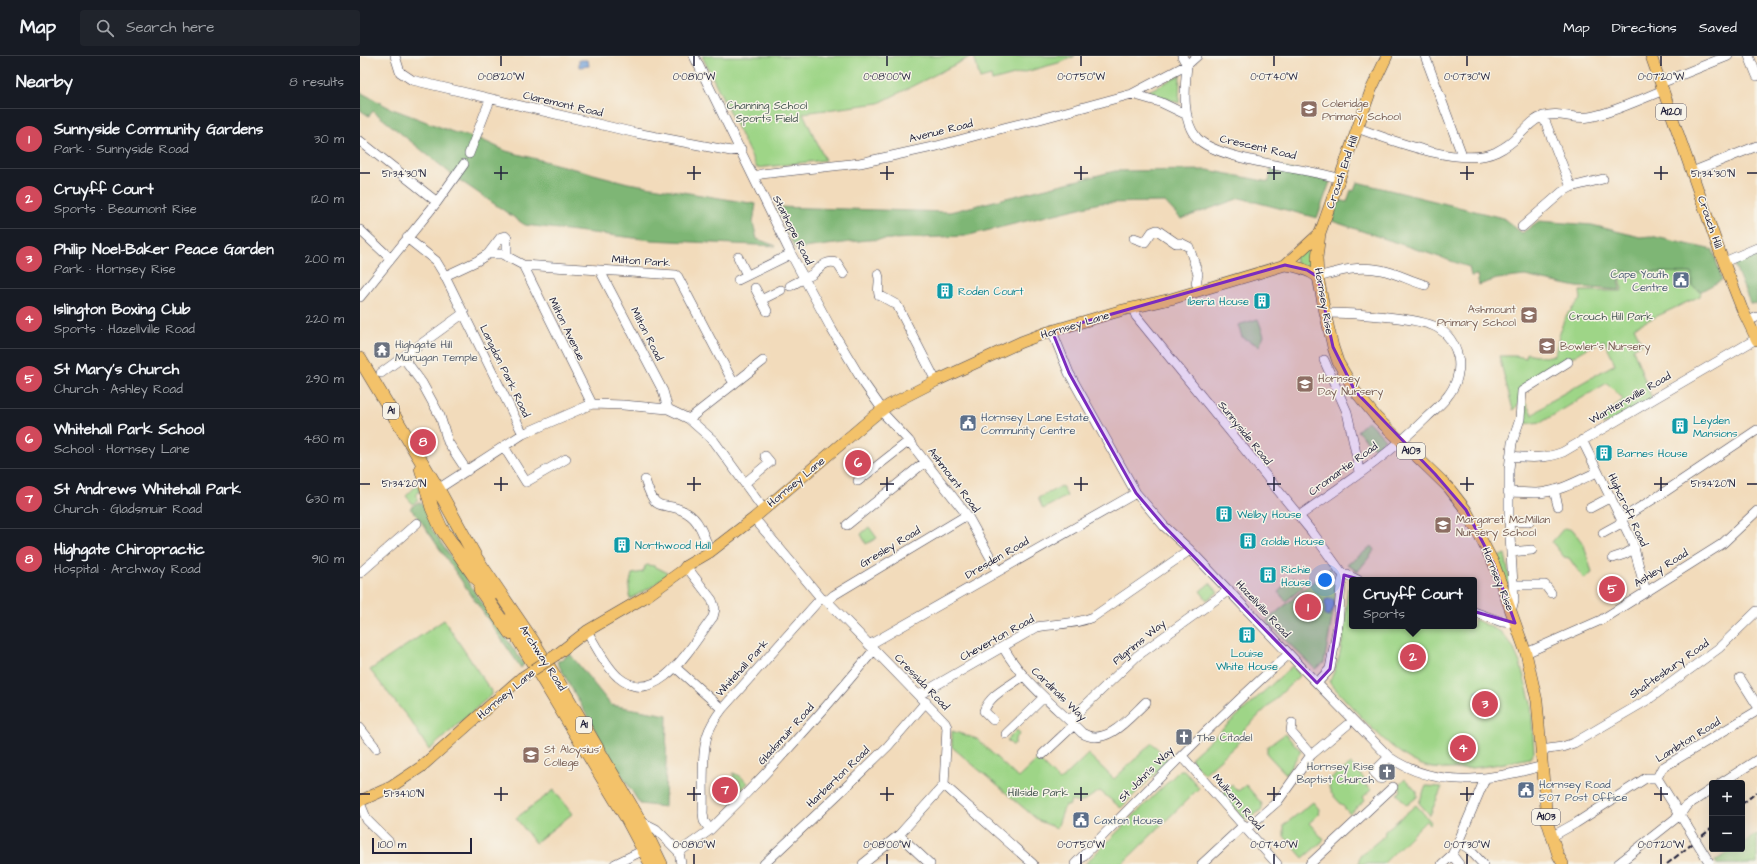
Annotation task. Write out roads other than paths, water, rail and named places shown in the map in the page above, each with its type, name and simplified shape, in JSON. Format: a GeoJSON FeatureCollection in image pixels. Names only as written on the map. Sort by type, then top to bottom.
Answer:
{"type":"FeatureCollection","features":[{"type":"Feature","properties":{"kind":"highway","name":"Archway Road"},"geometry":{"type":"LineString","coordinates":[[361,365],[419,457],[476,558],[546,662],[640,821],[661,864]]}},
{"type":"Feature","properties":{"kind":"highway","name":"Archway Road"},"geometry":{"type":"LineString","coordinates":[[419,457],[428,496],[436,519],[449,542],[475,577],[479,587],[512,636],[519,640],[626,817],[651,864]]}},
{"type":"Feature","properties":{"kind":"main road","name":"Crouch End Hill"},"geometry":{"type":"LineString","coordinates":[[1318,244],[1320,233],[1334,198],[1357,128],[1371,90],[1387,56]]}},
{"type":"Feature","properties":{"kind":"main road","name":"Crouch Hill"},"geometry":{"type":"LineString","coordinates":[[1651,56],[1724,263],[1730,279],[1752,319],[1757,339]]}},
{"type":"Feature","properties":{"kind":"main road","name":"Hornsey Lane"},"geometry":{"type":"LineString","coordinates":[[1285,265],[1320,233]]}},
{"type":"Feature","properties":{"kind":"main road","name":"Hornsey Lane"},"geometry":{"type":"LineString","coordinates":[[1300,251],[1318,244]]}},
{"type":"Feature","properties":{"kind":"main road","name":"Hornsey Rise"},"geometry":{"type":"LineString","coordinates":[[1318,244],[1318,277],[1332,347],[1338,362],[1354,391],[1376,417],[1435,474],[1466,510],[1494,564],[1526,653],[1537,701],[1541,750]]}},
{"type":"Feature","properties":{"kind":"main road","name":"Hornsey Lane"},"geometry":{"type":"LineString","coordinates":[[360,802],[391,787],[421,767],[521,678],[587,632],[647,596],[683,570],[686,566],[710,552],[764,510],[881,410],[936,381],[1021,342],[1052,331],[1285,265],[1297,266],[1308,270],[1318,277]]}},
{"type":"Feature","properties":{"kind":"main road","name":"A103"},"geometry":{"type":"LineString","coordinates":[[1541,750],[1545,808],[1551,837],[1563,864]]}},
{"type":"Feature","properties":{"kind":"street","name":"Claremont Road"},"geometry":{"type":"LineString","coordinates":[[395,56],[400,72],[412,80],[490,100],[636,133],[731,151],[741,149]]}},
{"type":"Feature","properties":{"kind":"street","name":"Stanhope Road"},"geometry":{"type":"LineString","coordinates":[[694,56],[730,131],[741,149],[791,254],[850,360],[881,410]]}},
{"type":"Feature","properties":{"kind":"street"},"geometry":{"type":"LineString","coordinates":[[1182,56],[1187,65],[1197,56]]}},
{"type":"Feature","properties":{"kind":"street"},"geometry":{"type":"LineString","coordinates":[[1425,56],[1462,156]]}},
{"type":"Feature","properties":{"kind":"street"},"geometry":{"type":"LineString","coordinates":[[1357,128],[1410,147],[1442,154],[1482,156],[1494,152],[1510,143],[1535,120],[1543,116],[1561,113],[1577,117],[1589,117],[1728,56]]}},
{"type":"Feature","properties":{"kind":"street"},"geometry":{"type":"LineString","coordinates":[[1749,56],[1757,76]]}},
{"type":"Feature","properties":{"kind":"street","name":"Avenue Road"},"geometry":{"type":"LineString","coordinates":[[754,177],[761,174],[868,161],[937,146],[1132,94],[1187,65]]}},
{"type":"Feature","properties":{"kind":"street","name":"Crescent Road"},"geometry":{"type":"LineString","coordinates":[[1187,65],[1185,92],[1187,115],[1197,138],[1217,151],[1334,177]]}},
{"type":"Feature","properties":{"kind":"street"},"geometry":{"type":"LineString","coordinates":[[1132,94],[1160,102],[1187,115]]}},
{"type":"Feature","properties":{"kind":"street"},"geometry":{"type":"LineString","coordinates":[[468,154],[490,100]]}},
{"type":"Feature","properties":{"kind":"street"},"geometry":{"type":"LineString","coordinates":[[1543,116],[1571,187]]}},
{"type":"Feature","properties":{"kind":"street"},"geometry":{"type":"LineString","coordinates":[[360,141],[437,202]]}},
{"type":"Feature","properties":{"kind":"street"},"geometry":{"type":"LineString","coordinates":[[1692,172],[1757,146]]}},
{"type":"Feature","properties":{"kind":"street"},"geometry":{"type":"LineString","coordinates":[[360,297],[390,258],[437,202],[464,164]]}},
{"type":"Feature","properties":{"kind":"street"},"geometry":{"type":"LineString","coordinates":[[1522,227],[1562,192],[1571,187],[1603,179]]}},
{"type":"Feature","properties":{"kind":"street"},"geometry":{"type":"LineString","coordinates":[[360,230],[390,258]]}},
{"type":"Feature","properties":{"kind":"street"},"geometry":{"type":"LineString","coordinates":[[1134,238],[1145,242],[1152,232],[1157,230],[1176,243],[1181,243],[1189,248],[1198,274],[1196,283],[1200,290]]}},
{"type":"Feature","properties":{"kind":"street"},"geometry":{"type":"LineString","coordinates":[[445,276],[477,261],[488,254],[501,237],[505,236],[507,238],[507,257]]}},
{"type":"Feature","properties":{"kind":"street","name":"Langdon Park Road"},"geometry":{"type":"LineString","coordinates":[[407,238],[436,260],[464,313],[522,434],[438,489]]}},
{"type":"Feature","properties":{"kind":"street"},"geometry":{"type":"LineString","coordinates":[[1724,263],[1757,248]]}},
{"type":"Feature","properties":{"kind":"street","name":"Milton Park"},"geometry":{"type":"LineString","coordinates":[[488,254],[495,253],[507,257],[522,265],[676,275],[734,384]]}},
{"type":"Feature","properties":{"kind":"street"},"geometry":{"type":"LineString","coordinates":[[738,280],[791,254]]}},
{"type":"Feature","properties":{"kind":"street"},"geometry":{"type":"LineString","coordinates":[[738,257],[747,275]]}},
{"type":"Feature","properties":{"kind":"street"},"geometry":{"type":"LineString","coordinates":[[790,286],[813,273],[823,264],[831,262],[837,263],[844,274]]}},
{"type":"Feature","properties":{"kind":"street","name":"Milton Avenue"},"geometry":{"type":"LineString","coordinates":[[522,265],[592,404]]}},
{"type":"Feature","properties":{"kind":"street"},"geometry":{"type":"LineString","coordinates":[[1318,277],[1349,269],[1370,268],[1382,270],[1414,282],[1425,284]]}},
{"type":"Feature","properties":{"kind":"street","name":"Milton Road"},"geometry":{"type":"LineString","coordinates":[[600,271],[663,391],[668,409]]}},
{"type":"Feature","properties":{"kind":"street"},"geometry":{"type":"LineString","coordinates":[[878,274],[880,279],[877,288],[879,295],[898,305],[936,381]]}},
{"type":"Feature","properties":{"kind":"street"},"geometry":{"type":"LineString","coordinates":[[755,288],[767,311]]}},
{"type":"Feature","properties":{"kind":"street"},"geometry":{"type":"LineString","coordinates":[[761,300],[781,290]]}},
{"type":"Feature","properties":{"kind":"street","name":"Sunnyside Road"},"geometry":{"type":"LineString","coordinates":[[1133,308],[1136,316],[1299,516],[1344,575]]}},
{"type":"Feature","properties":{"kind":"street"},"geometry":{"type":"LineString","coordinates":[[381,373],[464,313]]}},
{"type":"Feature","properties":{"kind":"street","name":"Cromartie Road"},"geometry":{"type":"LineString","coordinates":[[1299,516],[1402,442],[1447,397],[1458,376],[1459,363],[1455,346],[1446,334],[1438,328],[1415,321],[1340,313],[1325,313]]}},
{"type":"Feature","properties":{"kind":"street","name":"Hazellville Road"},"geometry":{"type":"LineString","coordinates":[[1052,331],[1069,373],[1136,493],[1164,526],[1229,590],[1389,757],[1405,768],[1437,778],[1485,779],[1543,766]]}},
{"type":"Feature","properties":{"kind":"street","name":"Warltersville Road"},"geometry":{"type":"LineString","coordinates":[[1509,454],[1532,458],[1555,455],[1757,339]]}},
{"type":"Feature","properties":{"kind":"street"},"geometry":{"type":"LineString","coordinates":[[403,357],[422,383],[440,416],[448,442],[466,471]]}},
{"type":"Feature","properties":{"kind":"street"},"geometry":{"type":"LineString","coordinates":[[1324,360],[1347,412],[1359,473]]}},
{"type":"Feature","properties":{"kind":"street"},"geometry":{"type":"LineString","coordinates":[[689,419],[763,362]]}},
{"type":"Feature","properties":{"kind":"street"},"geometry":{"type":"LineString","coordinates":[[1511,612],[1514,600],[1514,585],[1509,521],[1509,454],[1520,419],[1522,391],[1568,362]]}},
{"type":"Feature","properties":{"kind":"street"},"geometry":{"type":"LineString","coordinates":[[522,434],[592,404],[668,409],[689,419],[714,441],[764,510]]}},
{"type":"Feature","properties":{"kind":"street","name":"Ashmount Road"},"geometry":{"type":"LineString","coordinates":[[881,410],[887,419],[891,420],[909,441],[967,515],[998,571]]}},
{"type":"Feature","properties":{"kind":"street"},"geometry":{"type":"LineString","coordinates":[[1603,533],[1757,430]]}},
{"type":"Feature","properties":{"kind":"street","name":"Highcroft Road"},"geometry":{"type":"LineString","coordinates":[[1582,440],[1622,520],[1634,548],[1646,592]]}},
{"type":"Feature","properties":{"kind":"street"},"geometry":{"type":"LineString","coordinates":[[858,481],[909,441]]}},
{"type":"Feature","properties":{"kind":"street"},"geometry":{"type":"LineString","coordinates":[[504,447],[526,482],[566,459]]}},
{"type":"Feature","properties":{"kind":"street"},"geometry":{"type":"LineString","coordinates":[[745,483],[770,462],[765,456]]}},
{"type":"Feature","properties":{"kind":"street"},"geometry":{"type":"LineString","coordinates":[[847,525],[925,462]]}},
{"type":"Feature","properties":{"kind":"street"},"geometry":{"type":"LineString","coordinates":[[1508,492],[1538,493],[1554,490],[1570,485],[1597,472]]}},
{"type":"Feature","properties":{"kind":"street"},"geometry":{"type":"LineString","coordinates":[[645,480],[649,493],[654,501],[659,505],[678,509],[687,513],[694,519],[710,552]]}},
{"type":"Feature","properties":{"kind":"street"},"geometry":{"type":"LineString","coordinates":[[1554,490],[1558,506]]}},
{"type":"Feature","properties":{"kind":"street","name":"Dresden Road"},"geometry":{"type":"LineString","coordinates":[[872,648],[998,571],[1136,493]]}},
{"type":"Feature","properties":{"kind":"street"},"geometry":{"type":"LineString","coordinates":[[1590,508],[1611,498]]}},
{"type":"Feature","properties":{"kind":"street","name":"Ashley Road"},"geometry":{"type":"LineString","coordinates":[[1526,653],[1601,620],[1722,544],[1757,511]]}},
{"type":"Feature","properties":{"kind":"street","name":"Gresley Road"},"geometry":{"type":"LineString","coordinates":[[824,600],[967,515]]}},
{"type":"Feature","properties":{"kind":"street"},"geometry":{"type":"LineString","coordinates":[[754,518],[824,600]]}},
{"type":"Feature","properties":{"kind":"street"},"geometry":{"type":"LineString","coordinates":[[1509,521],[1529,522]]}},
{"type":"Feature","properties":{"kind":"street"},"geometry":{"type":"LineString","coordinates":[[360,573],[417,523]]}},
{"type":"Feature","properties":{"kind":"street"},"geometry":{"type":"LineString","coordinates":[[1613,558],[1625,554],[1634,548]]}},
{"type":"Feature","properties":{"kind":"street","name":"Cheverton Road"},"geometry":{"type":"LineString","coordinates":[[922,699],[1003,647],[1037,628],[1052,624],[1082,622],[1094,617],[1190,550]]}},
{"type":"Feature","properties":{"kind":"street"},"geometry":{"type":"LineString","coordinates":[[1511,552],[1532,550]]}},
{"type":"Feature","properties":{"kind":"street"},"geometry":{"type":"LineString","coordinates":[[587,632],[618,676],[628,683],[642,686],[656,684],[665,678],[713,617],[715,609],[712,600],[686,566]]}},
{"type":"Feature","properties":{"kind":"street"},"geometry":{"type":"LineString","coordinates":[[1317,683],[1330,669],[1338,625],[1341,585],[1344,575],[1350,577]]}},
{"type":"Feature","properties":{"kind":"street"},"geometry":{"type":"LineString","coordinates":[[1514,585],[1545,585],[1551,593]]}},
{"type":"Feature","properties":{"kind":"street","name":"Pilgrims Way"},"geometry":{"type":"LineString","coordinates":[[1043,754],[1137,656],[1229,590]]}},
{"type":"Feature","properties":{"kind":"street","name":"Cressida Road"},"geometry":{"type":"LineString","coordinates":[[824,600],[945,723],[944,785]]}},
{"type":"Feature","properties":{"kind":"street","name":"Whitehall Park"},"geometry":{"type":"LineString","coordinates":[[710,830],[704,821],[703,813],[705,747],[707,735],[712,723],[722,709],[824,600]]}},
{"type":"Feature","properties":{"kind":"street","name":"Shaftesbury Road"},"geometry":{"type":"LineString","coordinates":[[1541,750],[1562,747],[1574,743],[1649,699],[1719,648],[1757,611]]}},
{"type":"Feature","properties":{"kind":"street"},"geometry":{"type":"LineString","coordinates":[[1477,613],[1502,622],[1516,623]]}},
{"type":"Feature","properties":{"kind":"street","name":"Cardinals Way"},"geometry":{"type":"LineString","coordinates":[[1003,647],[1022,676],[1087,736],[1094,738],[1103,736],[1122,724],[1146,702]]}},
{"type":"Feature","properties":{"kind":"street","name":"Gladsmuir Road"},"geometry":{"type":"LineString","coordinates":[[710,830],[779,760],[822,713],[872,648]]}},
{"type":"Feature","properties":{"kind":"street","name":"St John's Way"},"geometry":{"type":"LineString","coordinates":[[1075,864],[1212,726],[1289,654]]}},
{"type":"Feature","properties":{"kind":"street"},"geometry":{"type":"LineString","coordinates":[[675,667],[722,709]]}},
{"type":"Feature","properties":{"kind":"street"},"geometry":{"type":"LineString","coordinates":[[992,720],[984,711],[986,706],[1003,687],[1022,676]]}},
{"type":"Feature","properties":{"kind":"street"},"geometry":{"type":"LineString","coordinates":[[1740,678],[1757,705]]}},
{"type":"Feature","properties":{"kind":"street"},"geometry":{"type":"LineString","coordinates":[[1006,734],[1044,697]]}},
{"type":"Feature","properties":{"kind":"street","name":"Harberton Road"},"geometry":{"type":"LineString","coordinates":[[764,864],[888,746],[922,699]]}},
{"type":"Feature","properties":{"kind":"street","name":"Lambton Road"},"geometry":{"type":"LineString","coordinates":[[1551,837],[1576,823],[1646,778],[1657,778],[1662,768],[1757,711]]}},
{"type":"Feature","properties":{"kind":"street"},"geometry":{"type":"LineString","coordinates":[[1292,723],[1291,732],[1311,755]]}},
{"type":"Feature","properties":{"kind":"street"},"geometry":{"type":"LineString","coordinates":[[1202,864],[1278,801],[1311,755],[1347,725]]}},
{"type":"Feature","properties":{"kind":"street"},"geometry":{"type":"LineString","coordinates":[[360,728],[376,748]]}},
{"type":"Feature","properties":{"kind":"street","name":"Mulkern Road"},"geometry":{"type":"LineString","coordinates":[[1182,756],[1277,864]]}},
{"type":"Feature","properties":{"kind":"street"},"geometry":{"type":"LineString","coordinates":[[1381,779],[1374,772],[1389,757]]}},
{"type":"Feature","properties":{"kind":"street"},"geometry":{"type":"LineString","coordinates":[[1726,780],[1757,760]]}},
{"type":"Feature","properties":{"kind":"street"},"geometry":{"type":"LineString","coordinates":[[1657,778],[1709,863]]}},
{"type":"Feature","properties":{"kind":"street"},"geometry":{"type":"LineString","coordinates":[[1442,864],[1452,855],[1485,779]]}},
{"type":"Feature","properties":{"kind":"street"},"geometry":{"type":"LineString","coordinates":[[863,864],[899,835],[944,785],[1033,864]]}},
{"type":"Feature","properties":{"kind":"street"},"geometry":{"type":"LineString","coordinates":[[1310,864],[1392,787]]}},
{"type":"Feature","properties":{"kind":"street"},"geometry":{"type":"LineString","coordinates":[[1618,864],[1680,815],[1686,806],[1709,791]]}},
{"type":"Feature","properties":{"kind":"street"},"geometry":{"type":"LineString","coordinates":[[360,802],[366,820],[389,842]]}},
{"type":"Feature","properties":{"kind":"street"},"geometry":{"type":"LineString","coordinates":[[640,821],[656,829],[674,849],[679,852]]}},
{"type":"Feature","properties":{"kind":"street"},"geometry":{"type":"LineString","coordinates":[[679,852],[710,830]]}},
{"type":"Feature","properties":{"kind":"street"},"geometry":{"type":"LineString","coordinates":[[899,835],[930,864]]}},
{"type":"Feature","properties":{"kind":"street"},"geometry":{"type":"LineString","coordinates":[[1458,842],[1469,849],[1483,864]]}},
{"type":"Feature","properties":{"kind":"street"},"geometry":{"type":"LineString","coordinates":[[615,864],[644,850]]}},
{"type":"Feature","properties":{"kind":"street"},"geometry":{"type":"LineString","coordinates":[[679,852],[680,864]]}},
{"type":"Feature","properties":{"kind":"street"},"geometry":{"type":"LineString","coordinates":[[1452,855],[1459,864]]}},
{"type":"Feature","properties":{"kind":"water"},"geometry":{"type":"Polygon","coordinates":[[[579,60],[588,60],[589,66],[579,67],[579,60]]]}},
{"type":"Feature","properties":{"kind":"water"},"geometry":{"type":"Polygon","coordinates":[[[1333,599],[1334,603],[1333,610],[1329,616],[1325,615],[1325,600],[1333,599]]]}},
{"type":"Feature","properties":{"kind":"water"},"geometry":{"type":"Polygon","coordinates":[[[1481,690],[1482,696],[1493,694],[1494,699],[1478,702],[1476,691],[1481,690]]]}},
{"type":"Feature","properties":{"kind":"railway"},"geometry":{"type":"LineString","coordinates":[[1745,802],[1757,792]]}},
{"type":"Feature","properties":{"kind":"railway"},"geometry":{"type":"LineString","coordinates":[[1667,864],[1709,830]]}},
{"type":"Feature","properties":{"kind":"place","name":"Coleridge Primary School"},"geometry":{"type":"Point","coordinates":[1309,109]}},
{"type":"Feature","properties":{"kind":"place","name":"Cape Youth Centre"},"geometry":{"type":"Point","coordinates":[1681,280]}},
{"type":"Feature","properties":{"kind":"place","name":"Roden Court"},"geometry":{"type":"Point","coordinates":[945,291]}},
{"type":"Feature","properties":{"kind":"place","name":"Iberia House"},"geometry":{"type":"Point","coordinates":[1262,301]}},
{"type":"Feature","properties":{"kind":"place","name":"Ashmount Primary School"},"geometry":{"type":"Point","coordinates":[1529,315]}},
{"type":"Feature","properties":{"kind":"place","name":"Bowler's Nursery"},"geometry":{"type":"Point","coordinates":[1547,346]}},
{"type":"Feature","properties":{"kind":"place","name":"Highgate Hill Murugan Temple"},"geometry":{"type":"Point","coordinates":[382,350]}},
{"type":"Feature","properties":{"kind":"place","name":"Hornsey Day Nursery"},"geometry":{"type":"Point","coordinates":[1305,384]}},
{"type":"Feature","properties":{"kind":"place","name":"Hornsey Lane Estate Community Centre"},"geometry":{"type":"Point","coordinates":[968,423]}},
{"type":"Feature","properties":{"kind":"place","name":"Leyden Mansions"},"geometry":{"type":"Point","coordinates":[1680,426]}},
{"type":"Feature","properties":{"kind":"place","name":"Highgate Chiropractic"},"geometry":{"type":"Point","coordinates":[423,442]}},
{"type":"Feature","properties":{"kind":"place","name":"Barnes House"},"geometry":{"type":"Point","coordinates":[1604,453]}},
{"type":"Feature","properties":{"kind":"place","name":"Whitehall Park School"},"geometry":{"type":"Point","coordinates":[858,463]}},
{"type":"Feature","properties":{"kind":"place","name":"Welby House"},"geometry":{"type":"Point","coordinates":[1224,514]}},
{"type":"Feature","properties":{"kind":"place","name":"Margaret McMillan Nursery School"},"geometry":{"type":"Point","coordinates":[1443,525]}},
{"type":"Feature","properties":{"kind":"place","name":"Goldie House"},"geometry":{"type":"Point","coordinates":[1248,541]}},
{"type":"Feature","properties":{"kind":"place","name":"Northwood Hall"},"geometry":{"type":"Point","coordinates":[622,545]}},
{"type":"Feature","properties":{"kind":"place","name":"Richie House"},"geometry":{"type":"Point","coordinates":[1268,575]}},
{"type":"Feature","properties":{"kind":"place","name":"St Mary's Church"},"geometry":{"type":"Point","coordinates":[1612,589]}},
{"type":"Feature","properties":{"kind":"place","name":"Sunnyside Community Gardens"},"geometry":{"type":"Point","coordinates":[1308,607]}},
{"type":"Feature","properties":{"kind":"place","name":"Louise White House"},"geometry":{"type":"Point","coordinates":[1247,635]}},
{"type":"Feature","properties":{"kind":"place","name":"Cruyff Court"},"geometry":{"type":"Point","coordinates":[1413,657]}},
{"type":"Feature","properties":{"kind":"place","name":"Philip Noel-Baker Peace Garden"},"geometry":{"type":"Point","coordinates":[1485,704]}},
{"type":"Feature","properties":{"kind":"place","name":"The Citadel"},"geometry":{"type":"Point","coordinates":[1184,737]}},
{"type":"Feature","properties":{"kind":"place","name":"Islington Boxing Club"},"geometry":{"type":"Point","coordinates":[1463,748]}},
{"type":"Feature","properties":{"kind":"place","name":"St Aloysius' College"},"geometry":{"type":"Point","coordinates":[531,755]}},
{"type":"Feature","properties":{"kind":"place","name":"Hornsey Rise Baptist Church"},"geometry":{"type":"Point","coordinates":[1387,772]}},
{"type":"Feature","properties":{"kind":"place","name":"St Andrews Whitehall Park"},"geometry":{"type":"Point","coordinates":[725,790]}},
{"type":"Feature","properties":{"kind":"place","name":"Hornsey Road 507 Post Office"},"geometry":{"type":"Point","coordinates":[1526,790]}},
{"type":"Feature","properties":{"kind":"place","name":"Caxton House"},"geometry":{"type":"Point","coordinates":[1081,820]}},
{"type":"Feature","properties":{"kind":"park label","name":"Channing School Sports Field"},"geometry":{"type":"Point","coordinates":[767,111]}},
{"type":"Feature","properties":{"kind":"park label","name":"Crouch Hill Park"},"geometry":{"type":"Point","coordinates":[1611,316]}},
{"type":"Feature","properties":{"kind":"park label","name":"Hillside Park"},"geometry":{"type":"Point","coordinates":[1038,792]}}]}
